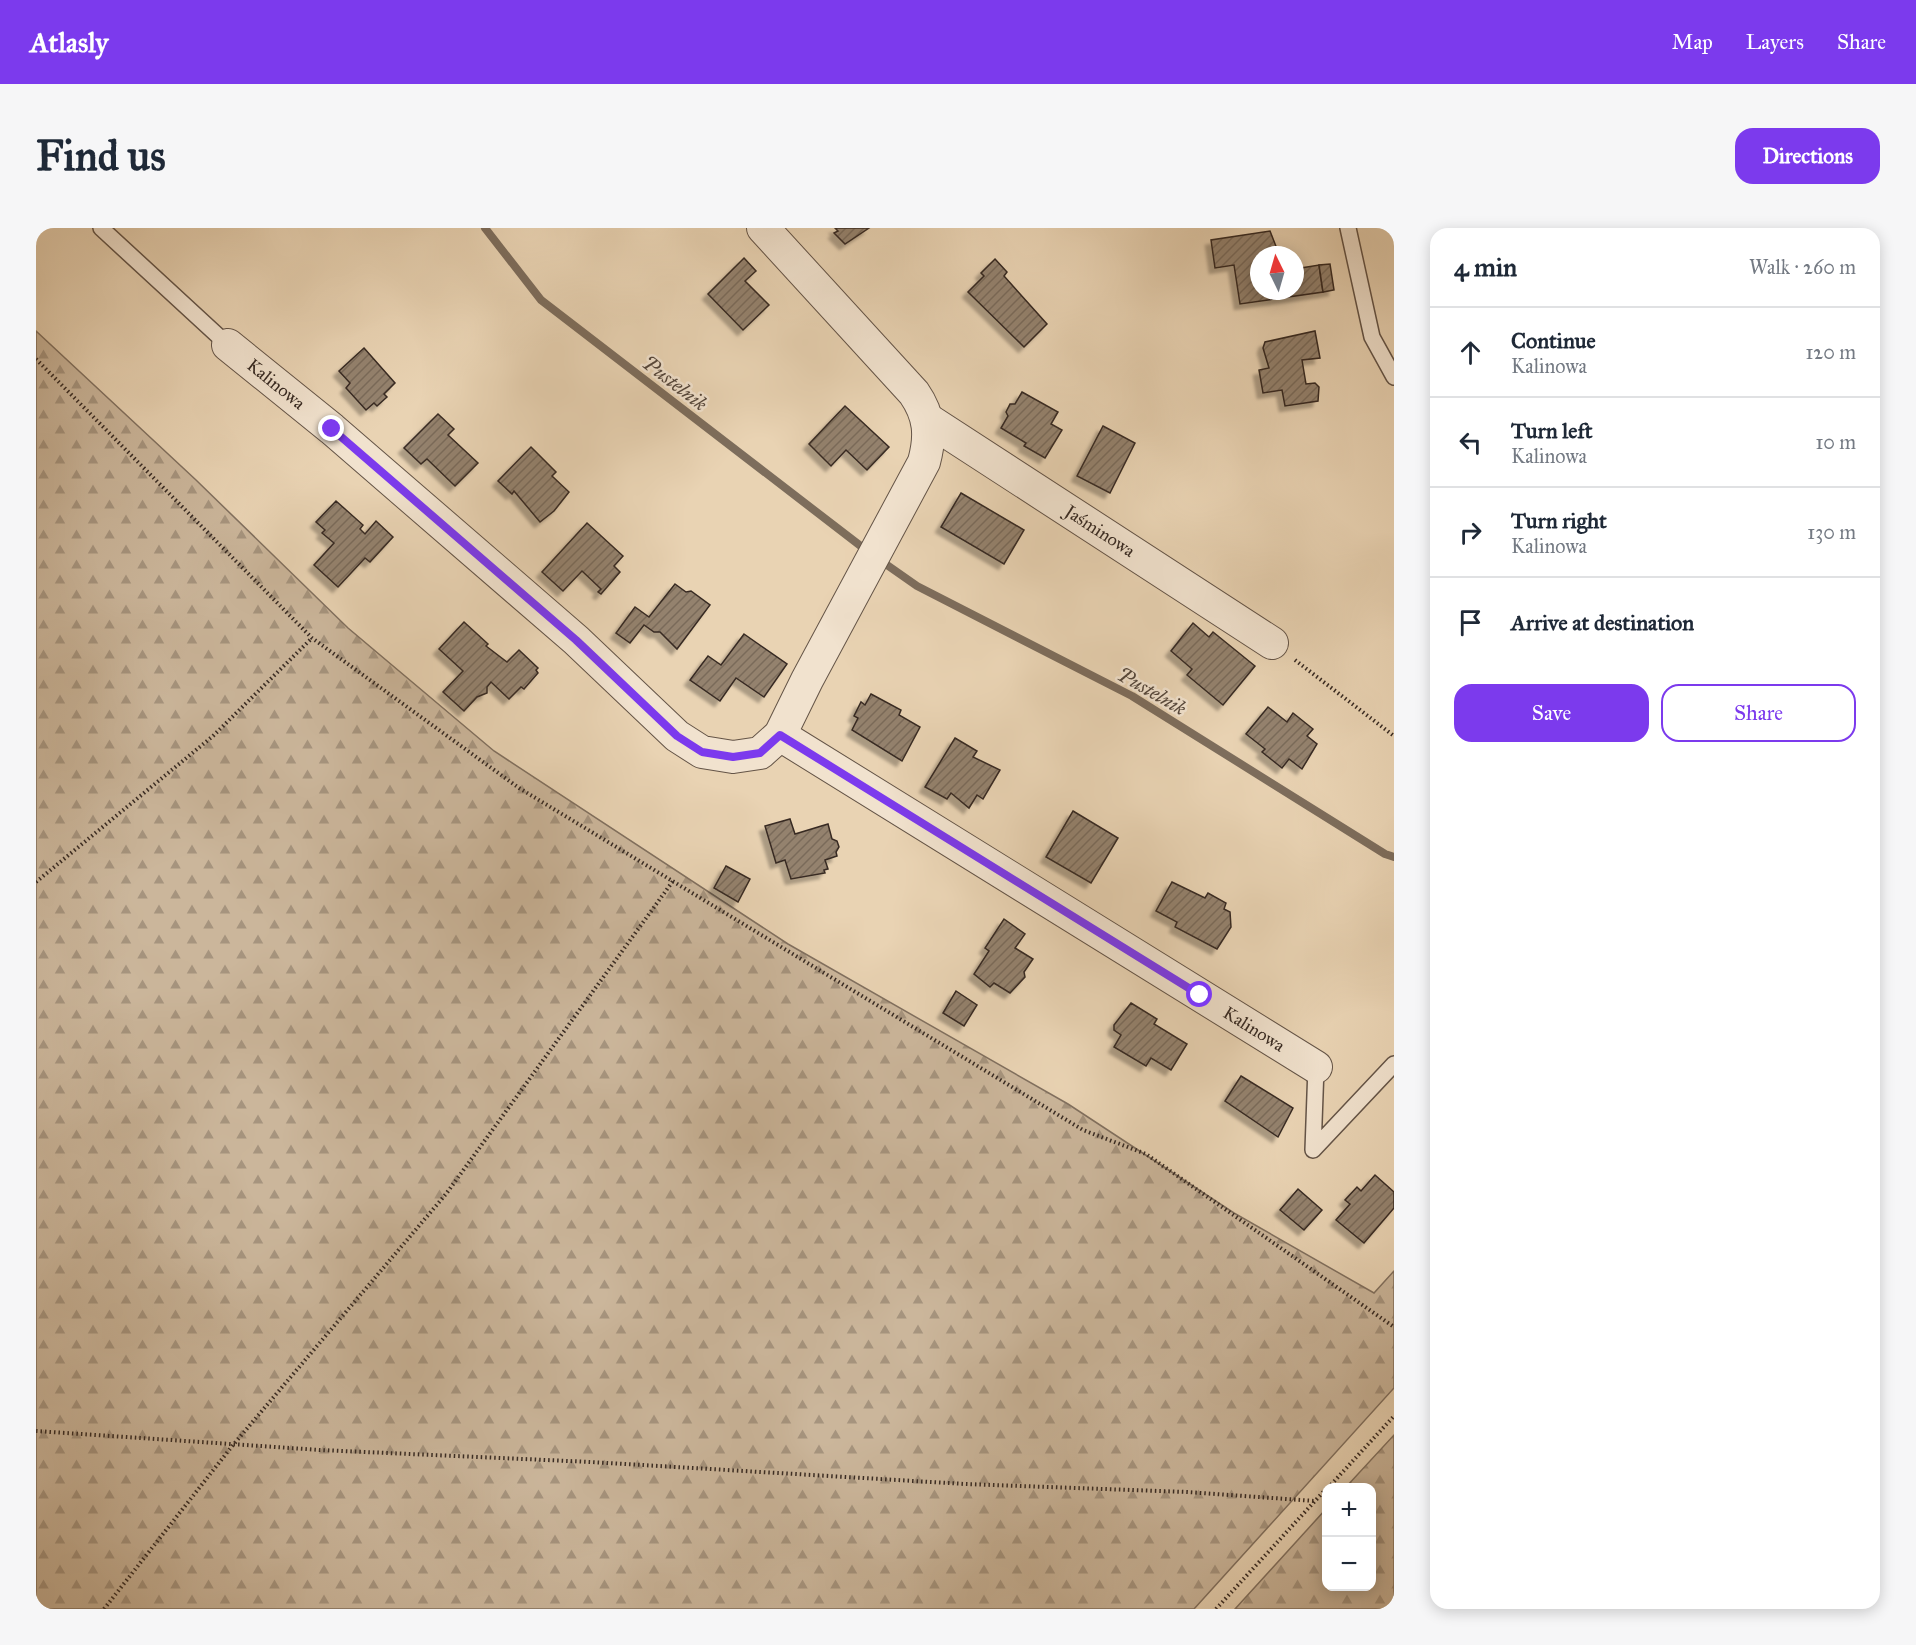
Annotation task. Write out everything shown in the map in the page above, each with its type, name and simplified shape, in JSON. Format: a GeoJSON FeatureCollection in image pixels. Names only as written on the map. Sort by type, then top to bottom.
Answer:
{"type":"FeatureCollection","features":[{"type":"Feature","properties":{"kind":"street"},"geometry":{"type":"LineString","coordinates":[[763,228],[914,393],[925,408],[930,440],[924,462],[780,735]]}},
{"type":"Feature","properties":{"kind":"street","name":"Kalinowa"},"geometry":{"type":"LineString","coordinates":[[228,345],[332,429],[576,640],[677,736],[702,752],[733,757],[760,753],[780,735],[1316,1067]]}},
{"type":"Feature","properties":{"kind":"street","name":"Jaśminowa"},"geometry":{"type":"LineString","coordinates":[[927,419],[1272,643]]}},
{"type":"Feature","properties":{"kind":"lane","name":"Kalinowa"},"geometry":{"type":"LineString","coordinates":[[101,228],[228,345]]}},
{"type":"Feature","properties":{"kind":"lane"},"geometry":{"type":"LineString","coordinates":[[1348,228],[1372,337],[1394,377]]}},
{"type":"Feature","properties":{"kind":"lane"},"geometry":{"type":"LineString","coordinates":[[1316,1067],[1313,1150],[1394,1064]]}},
{"type":"Feature","properties":{"kind":"path"},"geometry":{"type":"LineString","coordinates":[[36,359],[312,638],[519,788],[1083,1130],[1146,1154],[1394,1327]]}},
{"type":"Feature","properties":{"kind":"path"},"geometry":{"type":"LineString","coordinates":[[36,882],[213,736],[312,638]]}},
{"type":"Feature","properties":{"kind":"path"},"geometry":{"type":"LineString","coordinates":[[1272,643],[1394,736]]}},
{"type":"Feature","properties":{"kind":"path"},"geometry":{"type":"LineString","coordinates":[[104,1609],[234,1445],[446,1194],[673,881]]}},
{"type":"Feature","properties":{"kind":"path"},"geometry":{"type":"LineString","coordinates":[[1332,1483],[1394,1416]]}},
{"type":"Feature","properties":{"kind":"path"},"geometry":{"type":"LineString","coordinates":[[36,1431],[234,1445],[965,1484],[1187,1492],[1315,1502]]}},
{"type":"Feature","properties":{"kind":"path"},"geometry":{"type":"LineString","coordinates":[[1216,1609],[1322,1494]]}},
{"type":"Feature","properties":{"kind":"green space"},"geometry":{"type":"Polygon","coordinates":[[[36,331],[196,480],[348,628],[494,751],[788,944],[1068,1104],[1234,1213],[1374,1293],[1394,1271],[1394,1388],[1194,1609],[36,1609],[36,331]]]}},
{"type":"Feature","properties":{"kind":"green space"},"geometry":{"type":"Polygon","coordinates":[[[1394,1435],[1394,1609],[1235,1609],[1322,1513],[1322,1591],[1376,1591],[1376,1483],[1350,1483],[1394,1435]]]}},
{"type":"Feature","properties":{"kind":"building"},"geometry":{"type":"Polygon","coordinates":[[[835,228],[869,228],[845,244],[834,233],[838,231],[835,228]]]}},
{"type":"Feature","properties":{"kind":"building"},"geometry":{"type":"Polygon","coordinates":[[[1270,231],[1276,246],[1250,246],[1250,300],[1268,300],[1240,304],[1234,265],[1215,268],[1211,240],[1270,231]]]}},
{"type":"Feature","properties":{"kind":"building"},"geometry":{"type":"Polygon","coordinates":[[[744,258],[756,271],[745,281],[769,305],[743,330],[708,294],[744,258]]]}},
{"type":"Feature","properties":{"kind":"building"},"geometry":{"type":"Polygon","coordinates":[[[995,259],[1007,272],[1004,276],[1047,324],[1024,347],[968,292],[984,276],[981,273],[995,259]]]}},
{"type":"Feature","properties":{"kind":"building"},"geometry":{"type":"Polygon","coordinates":[[[1330,264],[1334,290],[1323,292],[1319,265],[1330,264]]]}},
{"type":"Feature","properties":{"kind":"building"},"geometry":{"type":"Polygon","coordinates":[[[1319,265],[1323,292],[1304,295],[1304,268],[1319,265]]]}},
{"type":"Feature","properties":{"kind":"building"},"geometry":{"type":"Polygon","coordinates":[[[1315,331],[1320,358],[1302,360],[1306,384],[1315,383],[1319,387],[1318,401],[1285,406],[1282,390],[1263,393],[1259,370],[1269,368],[1263,348],[1265,342],[1315,331]]]}},
{"type":"Feature","properties":{"kind":"building"},"geometry":{"type":"Polygon","coordinates":[[[364,348],[395,383],[384,394],[387,397],[377,406],[374,403],[366,410],[346,388],[350,383],[339,371],[364,348]]]}},
{"type":"Feature","properties":{"kind":"building"},"geometry":{"type":"Polygon","coordinates":[[[1022,392],[1058,412],[1051,424],[1062,430],[1045,458],[1024,446],[1026,443],[1001,428],[1008,416],[1006,412],[1010,404],[1015,404],[1022,392]]]}},
{"type":"Feature","properties":{"kind":"building"},"geometry":{"type":"Polygon","coordinates":[[[845,406],[889,447],[867,470],[846,450],[831,466],[809,444],[845,406]]]}},
{"type":"Feature","properties":{"kind":"building"},"geometry":{"type":"Polygon","coordinates":[[[438,414],[454,429],[448,435],[478,463],[455,486],[427,459],[421,464],[404,448],[438,414]]]}},
{"type":"Feature","properties":{"kind":"building"},"geometry":{"type":"Polygon","coordinates":[[[1103,426],[1135,443],[1110,493],[1077,476],[1103,426]]]}},
{"type":"Feature","properties":{"kind":"building"},"geometry":{"type":"Polygon","coordinates":[[[531,447],[556,472],[552,476],[569,492],[554,511],[540,522],[514,491],[512,494],[498,481],[531,447]]]}},
{"type":"Feature","properties":{"kind":"building"},"geometry":{"type":"Polygon","coordinates":[[[961,493],[1024,530],[1004,564],[941,527],[961,493]]]}},
{"type":"Feature","properties":{"kind":"building"},"geometry":{"type":"Polygon","coordinates":[[[336,501],[363,525],[360,529],[365,534],[376,521],[393,537],[370,562],[365,558],[338,587],[314,565],[334,543],[322,533],[325,530],[316,522],[336,501]]]}},
{"type":"Feature","properties":{"kind":"building"},"geometry":{"type":"Polygon","coordinates":[[[587,523],[623,556],[614,566],[620,572],[601,594],[598,592],[601,589],[582,571],[563,591],[542,572],[587,523]]]}},
{"type":"Feature","properties":{"kind":"building"},"geometry":{"type":"Polygon","coordinates":[[[675,584],[686,592],[691,591],[710,605],[677,649],[660,632],[654,632],[644,625],[630,643],[616,633],[635,607],[649,617],[675,584]]]}},
{"type":"Feature","properties":{"kind":"building"},"geometry":{"type":"Polygon","coordinates":[[[464,622],[488,644],[486,646],[507,662],[519,650],[538,668],[536,670],[538,673],[524,689],[521,687],[509,699],[491,682],[487,687],[487,693],[477,697],[464,711],[443,692],[463,671],[439,649],[464,622]]]}},
{"type":"Feature","properties":{"kind":"building"},"geometry":{"type":"Polygon","coordinates":[[[1193,623],[1209,637],[1213,632],[1255,666],[1223,705],[1187,675],[1192,669],[1171,651],[1193,623]]]}},
{"type":"Feature","properties":{"kind":"building"},"geometry":{"type":"Polygon","coordinates":[[[744,634],[787,664],[764,697],[736,678],[720,701],[690,680],[708,656],[721,665],[744,634]]]}},
{"type":"Feature","properties":{"kind":"building"},"geometry":{"type":"Polygon","coordinates":[[[871,694],[901,710],[899,715],[920,727],[902,761],[852,730],[858,718],[854,716],[861,702],[865,705],[871,694]]]}},
{"type":"Feature","properties":{"kind":"building"},"geometry":{"type":"Polygon","coordinates":[[[1268,707],[1287,722],[1293,713],[1313,729],[1307,736],[1317,744],[1302,769],[1289,759],[1282,768],[1262,752],[1265,749],[1246,734],[1268,707]]]}},
{"type":"Feature","properties":{"kind":"building"},"geometry":{"type":"Polygon","coordinates":[[[955,738],[977,751],[973,757],[1000,770],[983,799],[977,795],[969,808],[951,793],[947,799],[925,787],[955,738]]]}},
{"type":"Feature","properties":{"kind":"building"},"geometry":{"type":"Polygon","coordinates":[[[1073,811],[1118,838],[1091,883],[1046,857],[1073,811]]]}},
{"type":"Feature","properties":{"kind":"building"},"geometry":{"type":"Polygon","coordinates":[[[790,819],[795,834],[828,824],[832,839],[837,841],[839,847],[836,852],[837,856],[825,860],[828,869],[824,870],[825,873],[791,879],[785,860],[776,863],[765,826],[790,819]]]}},
{"type":"Feature","properties":{"kind":"building"},"geometry":{"type":"Polygon","coordinates":[[[726,866],[750,879],[738,902],[714,888],[726,866]]]}},
{"type":"Feature","properties":{"kind":"building"},"geometry":{"type":"Polygon","coordinates":[[[1172,882],[1205,898],[1208,893],[1226,903],[1224,909],[1230,912],[1231,927],[1217,949],[1175,927],[1177,922],[1156,911],[1172,882]]]}},
{"type":"Feature","properties":{"kind":"building"},"geometry":{"type":"Polygon","coordinates":[[[1004,919],[1025,934],[1015,948],[1033,959],[1024,972],[1025,977],[1010,993],[994,983],[990,987],[974,974],[989,951],[985,948],[1004,919]]]}},
{"type":"Feature","properties":{"kind":"building"},"geometry":{"type":"Polygon","coordinates":[[[956,991],[977,1005],[964,1026],[943,1013],[956,991]]]}},
{"type":"Feature","properties":{"kind":"building"},"geometry":{"type":"Polygon","coordinates":[[[1131,1003],[1157,1019],[1154,1024],[1187,1044],[1171,1070],[1151,1058],[1146,1066],[1114,1047],[1121,1035],[1114,1030],[1114,1025],[1131,1003]]]}},
{"type":"Feature","properties":{"kind":"building"},"geometry":{"type":"Polygon","coordinates":[[[1241,1076],[1293,1108],[1278,1137],[1225,1101],[1241,1076]]]}},
{"type":"Feature","properties":{"kind":"building"},"geometry":{"type":"Polygon","coordinates":[[[1375,1175],[1394,1192],[1394,1208],[1364,1243],[1336,1220],[1350,1204],[1345,1200],[1357,1187],[1361,1191],[1375,1175]]]}},
{"type":"Feature","properties":{"kind":"building"},"geometry":{"type":"Polygon","coordinates":[[[1298,1189],[1322,1210],[1304,1230],[1280,1210],[1298,1189]]]}},
{"type":"Feature","properties":{"kind":"waterway","name":"Pustelnik"},"geometry":{"type":"LineString","coordinates":[[485,228],[541,300],[862,547]]}},
{"type":"Feature","properties":{"kind":"waterway","name":"Pustelnik"},"geometry":{"type":"LineString","coordinates":[[887,565],[917,586],[1132,696],[1385,854],[1394,857]]}},
{"type":"Feature","properties":{"kind":"route"},"geometry":{"type":"LineString","coordinates":[[332,429],[576,640],[677,736],[702,752],[733,757],[760,753],[780,735],[1200,995]]}}]}
